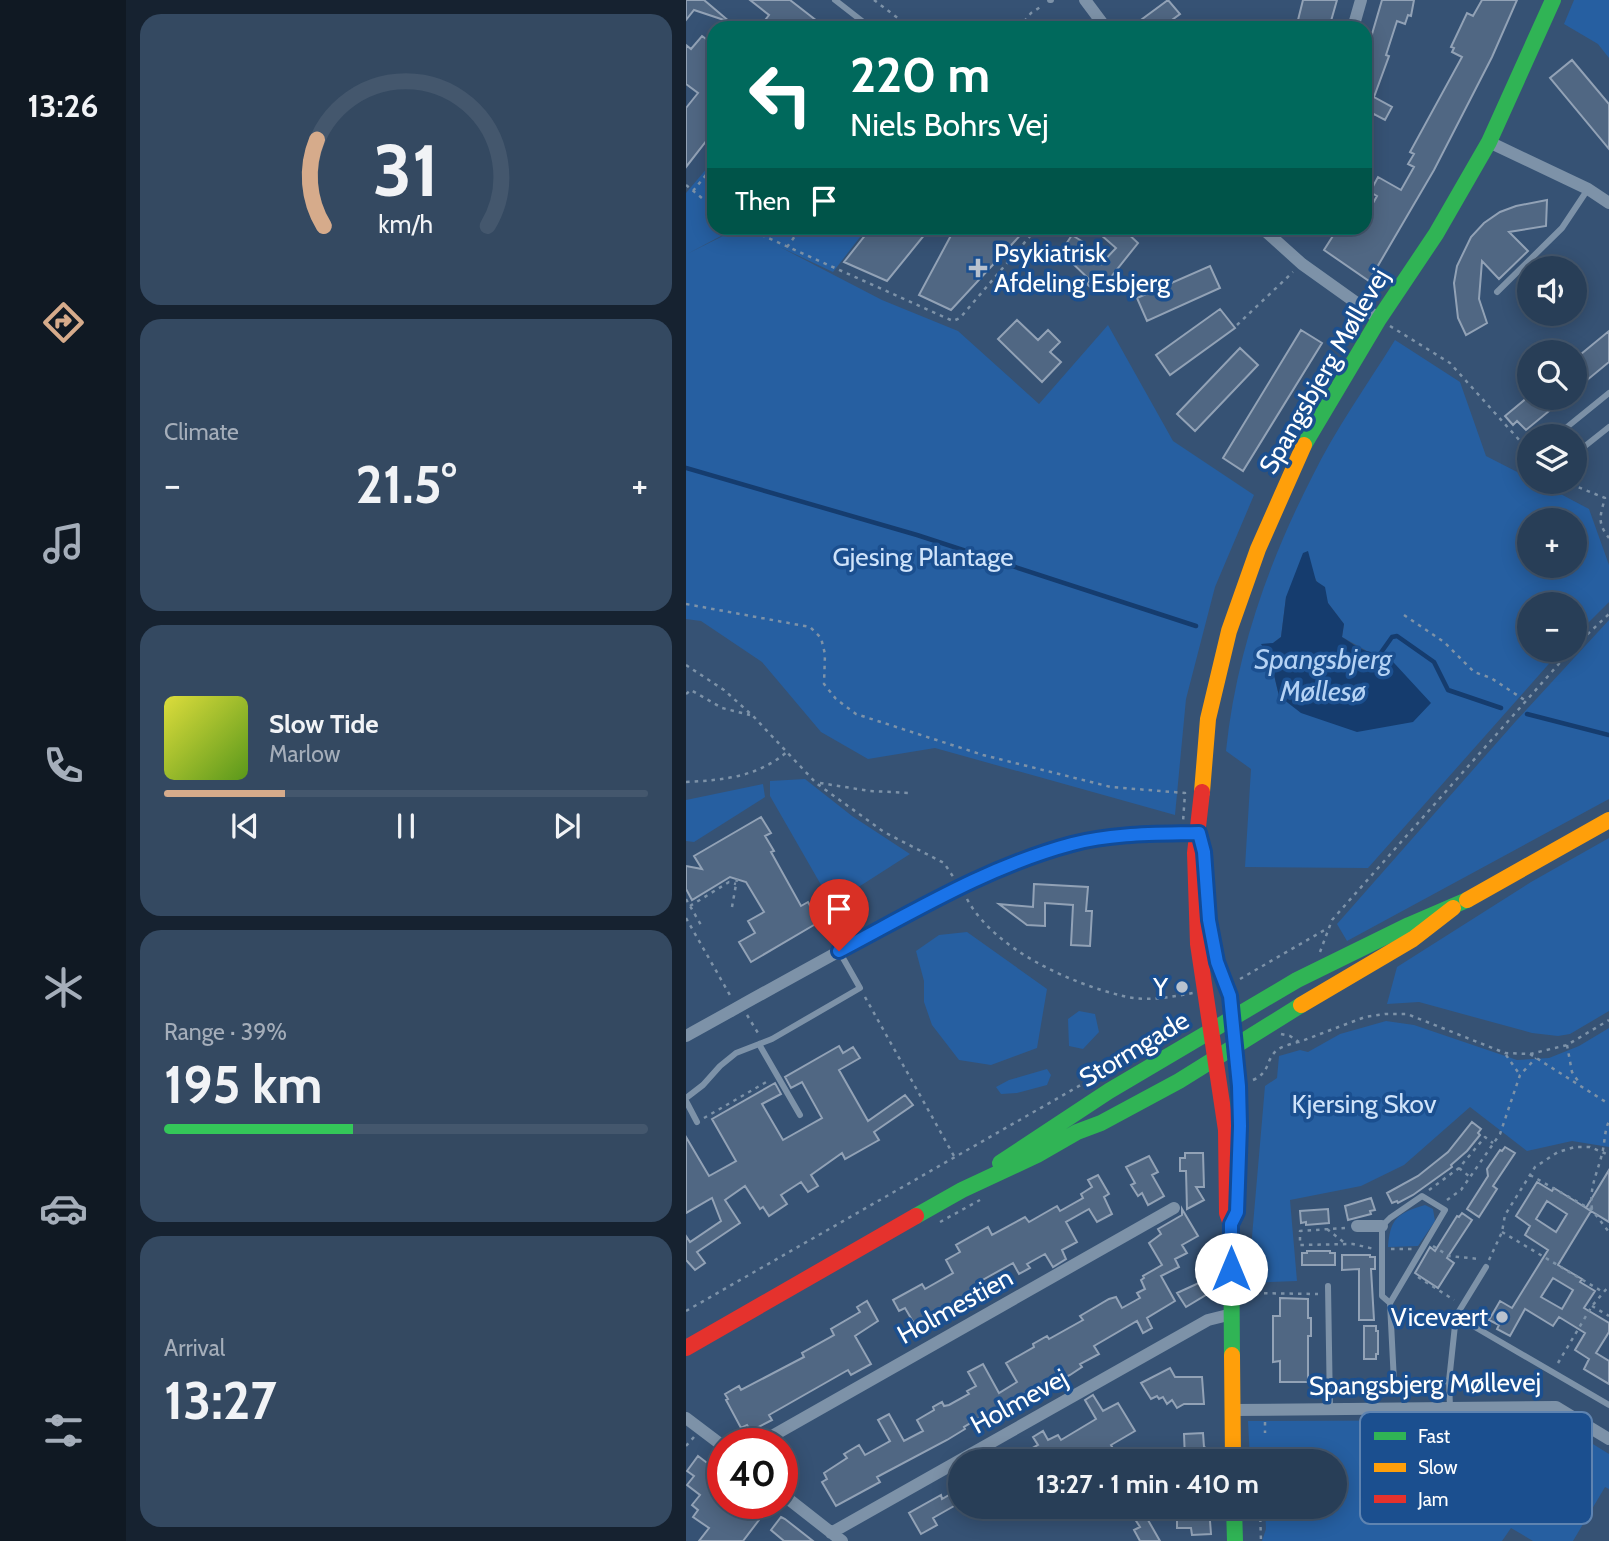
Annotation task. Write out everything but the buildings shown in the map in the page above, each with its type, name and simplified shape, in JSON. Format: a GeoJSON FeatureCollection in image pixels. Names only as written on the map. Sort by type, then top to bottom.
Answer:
{"type":"FeatureCollection","features":[{"type":"Feature","properties":{"kind":"street"},"geometry":{"type":"LineString","coordinates":[[1085,0],[1101,21]]}},
{"type":"Feature","properties":{"kind":"street"},"geometry":{"type":"LineString","coordinates":[[1355,21],[1361,0]]}},
{"type":"Feature","properties":{"kind":"street","name":"Spangsbjerg Møllevej"},"geometry":{"type":"LineString","coordinates":[[1233,1449],[1231,1224],[1227,1213],[1226,1130],[1198,944],[1195,853],[1191,833],[1208,719],[1229,631],[1258,549],[1297,456],[1379,319],[1436,233],[1489,142],[1553,0]]}},
{"type":"Feature","properties":{"kind":"street"},"geometry":{"type":"LineString","coordinates":[[1489,142],[1588,189],[1609,202]]}},
{"type":"Feature","properties":{"kind":"street"},"geometry":{"type":"LineString","coordinates":[[1270,235],[1302,264],[1379,319]]}},
{"type":"Feature","properties":{"kind":"street","name":"Stormgade"},"geometry":{"type":"LineString","coordinates":[[1233,1033],[1297,980],[1409,925],[1452,908],[1609,820]]}},
{"type":"Feature","properties":{"kind":"street"},"geometry":{"type":"LineString","coordinates":[[686,1036],[960,886],[1010,865],[1072,844],[1133,834],[1191,833]]}},
{"type":"Feature","properties":{"kind":"street","name":"Spangsbjerg Møllevej"},"geometry":{"type":"LineString","coordinates":[[1191,833],[1204,852],[1213,941],[1217,962],[1230,996],[1240,1126],[1237,1212],[1231,1224]]}},
{"type":"Feature","properties":{"kind":"street","name":"Stormgade"},"geometry":{"type":"LineString","coordinates":[[686,1348],[962,1190],[1037,1155],[1077,1132],[1096,1112],[1233,1033],[1413,939],[1452,908]]}},
{"type":"Feature","properties":{"kind":"street"},"geometry":{"type":"LineString","coordinates":[[1214,1044],[1233,1033]]}},
{"type":"Feature","properties":{"kind":"street","name":"Stormgade"},"geometry":{"type":"LineString","coordinates":[[962,1190],[1109,1091],[1214,1044]]}},
{"type":"Feature","properties":{"kind":"street","name":"Holmestien"},"geometry":{"type":"LineString","coordinates":[[786,1428],[1174,1208]]}},
{"type":"Feature","properties":{"kind":"street"},"geometry":{"type":"LineString","coordinates":[[1357,1226],[1382,1226]]}},
{"type":"Feature","properties":{"kind":"street","name":"Holmevej"},"geometry":{"type":"LineString","coordinates":[[836,1537],[1208,1320],[1231,1314]]}},
{"type":"Feature","properties":{"kind":"street","name":"Spangsbjerg Møllevej"},"geometry":{"type":"LineString","coordinates":[[1232,1410],[1556,1407],[1564,1412]]}},
{"type":"Feature","properties":{"kind":"street"},"geometry":{"type":"LineString","coordinates":[[686,1418],[707,1434]]}},
{"type":"Feature","properties":{"kind":"street","name":"Spangsbjerg Møllevej"},"geometry":{"type":"LineString","coordinates":[[1592,1429],[1609,1439]]}},
{"type":"Feature","properties":{"kind":"street"},"geometry":{"type":"LineString","coordinates":[[798,1507],[836,1537]]}},
{"type":"Feature","properties":{"kind":"street"},"geometry":{"type":"LineString","coordinates":[[1234,1519],[1235,1541]]}},
{"type":"Feature","properties":{"kind":"lane"},"geometry":{"type":"LineString","coordinates":[[835,0],[862,21]]}},
{"type":"Feature","properties":{"kind":"lane"},"geometry":{"type":"LineString","coordinates":[[1497,292],[1562,228],[1588,189]]}},
{"type":"Feature","properties":{"kind":"lane"},"geometry":{"type":"LineString","coordinates":[[1571,424],[1609,393]]}},
{"type":"Feature","properties":{"kind":"lane"},"geometry":{"type":"LineString","coordinates":[[1587,444],[1609,427]]}},
{"type":"Feature","properties":{"kind":"lane"},"geometry":{"type":"LineString","coordinates":[[697,1122],[686,1100],[703,1086],[720,1066],[736,1054],[860,988],[839,951]]}},
{"type":"Feature","properties":{"kind":"lane"},"geometry":{"type":"LineString","coordinates":[[761,1043],[800,1115]]}},
{"type":"Feature","properties":{"kind":"lane"},"geometry":{"type":"LineString","coordinates":[[1391,1303],[1382,1296],[1382,1226],[1390,1217],[1422,1196],[1445,1210],[1391,1303],[1394,1382]]}},
{"type":"Feature","properties":{"kind":"lane"},"geometry":{"type":"LineString","coordinates":[[1450,1408],[1449,1381],[1456,1316],[1488,1264]]}},
{"type":"Feature","properties":{"kind":"lane"},"geometry":{"type":"LineString","coordinates":[[1328,1290],[1330,1409]]}},
{"type":"Feature","properties":{"kind":"lane"},"geometry":{"type":"LineString","coordinates":[[1456,1316],[1609,1405]]}},
{"type":"Feature","properties":{"kind":"lane"},"geometry":{"type":"LineString","coordinates":[[1364,1384],[1449,1381]]}},
{"type":"Feature","properties":{"kind":"path"},"geometry":{"type":"LineString","coordinates":[[874,0],[902,21]]}},
{"type":"Feature","properties":{"kind":"path"},"geometry":{"type":"LineString","coordinates":[[1025,21],[1031,13],[1051,0]]}},
{"type":"Feature","properties":{"kind":"path"},"geometry":{"type":"LineString","coordinates":[[693,191],[707,174]]}},
{"type":"Feature","properties":{"kind":"path"},"geometry":{"type":"LineString","coordinates":[[686,185],[707,202]]}},
{"type":"Feature","properties":{"kind":"path"},"geometry":{"type":"LineString","coordinates":[[761,235],[953,321],[960,318],[1031,235]]}},
{"type":"Feature","properties":{"kind":"path"},"geometry":{"type":"LineString","coordinates":[[787,247],[796,235]]}},
{"type":"Feature","properties":{"kind":"path"},"geometry":{"type":"LineString","coordinates":[[1237,325],[1302,264]]}},
{"type":"Feature","properties":{"kind":"path"},"geometry":{"type":"LineString","coordinates":[[1379,319],[1450,363],[1517,438]]}},
{"type":"Feature","properties":{"kind":"path"},"geometry":{"type":"LineString","coordinates":[[1587,490],[1607,497],[1600,514],[1601,528],[1609,538]]}},
{"type":"Feature","properties":{"kind":"path"},"geometry":{"type":"LineString","coordinates":[[686,604],[810,627],[821,638],[825,654],[824,684],[836,699],[856,714],[983,755],[1111,787],[1185,793],[1191,833]]}},
{"type":"Feature","properties":{"kind":"path"},"geometry":{"type":"LineString","coordinates":[[1587,634],[1609,614]]}},
{"type":"Feature","properties":{"kind":"path"},"geometry":{"type":"LineString","coordinates":[[1404,615],[1444,642],[1474,672],[1491,678],[1526,701]]}},
{"type":"Feature","properties":{"kind":"path"},"geometry":{"type":"LineString","coordinates":[[1226,986],[1328,928],[1332,920],[1560,662]]}},
{"type":"Feature","properties":{"kind":"path"},"geometry":{"type":"LineString","coordinates":[[686,665],[724,690],[753,716],[817,783],[884,832],[944,863],[976,915],[998,936],[1035,961],[1125,997],[1161,998],[1206,991]]}},
{"type":"Feature","properties":{"kind":"path"},"geometry":{"type":"LineString","coordinates":[[686,694],[691,690],[722,708],[753,716]]}},
{"type":"Feature","properties":{"kind":"path"},"geometry":{"type":"LineString","coordinates":[[686,782],[744,776],[761,769],[787,751]]}},
{"type":"Feature","properties":{"kind":"path"},"geometry":{"type":"LineString","coordinates":[[817,783],[870,791],[910,793]]}},
{"type":"Feature","properties":{"kind":"path"},"geometry":{"type":"LineString","coordinates":[[690,906],[729,882],[737,881],[732,907]]}},
{"type":"Feature","properties":{"kind":"path"},"geometry":{"type":"LineString","coordinates":[[686,899],[701,925]]}},
{"type":"Feature","properties":{"kind":"path"},"geometry":{"type":"LineString","coordinates":[[686,918],[737,1007],[749,1016],[761,1043]]}},
{"type":"Feature","properties":{"kind":"path"},"geometry":{"type":"LineString","coordinates":[[860,988],[955,1157]]}},
{"type":"Feature","properties":{"kind":"path"},"geometry":{"type":"LineString","coordinates":[[1250,1081],[1266,1072],[1272,1055],[1279,1048],[1365,1017],[1407,1014],[1505,1053],[1530,1054],[1567,1045],[1609,1020]]}},
{"type":"Feature","properties":{"kind":"path"},"geometry":{"type":"LineString","coordinates":[[1273,1032],[1290,1036],[1299,1042]]}},
{"type":"Feature","properties":{"kind":"path"},"geometry":{"type":"LineString","coordinates":[[1567,1045],[1572,1072],[1579,1084]]}},
{"type":"Feature","properties":{"kind":"path"},"geometry":{"type":"LineString","coordinates":[[686,1311],[1137,1054],[1150,1052]]}},
{"type":"Feature","properties":{"kind":"path"},"geometry":{"type":"LineString","coordinates":[[1505,1053],[1520,1075]]}},
{"type":"Feature","properties":{"kind":"path"},"geometry":{"type":"LineString","coordinates":[[1530,1054],[1609,1104]]}},
{"type":"Feature","properties":{"kind":"path"},"geometry":{"type":"LineString","coordinates":[[1439,1206],[1461,1190],[1471,1177],[1505,1122],[1520,1075],[1536,1058]]}},
{"type":"Feature","properties":{"kind":"path"},"geometry":{"type":"LineString","coordinates":[[697,1122],[777,1076]]}},
{"type":"Feature","properties":{"kind":"path"},"geometry":{"type":"LineString","coordinates":[[1592,1210],[1592,1185],[1603,1152],[1605,1130],[1609,1121]]}},
{"type":"Feature","properties":{"kind":"path"},"geometry":{"type":"LineString","coordinates":[[1435,1186],[1459,1168],[1485,1137],[1493,1143]]}},
{"type":"Feature","properties":{"kind":"path"},"geometry":{"type":"LineString","coordinates":[[1357,1226],[1300,1231],[1300,1245],[1347,1244],[1381,1249],[1424,1245],[1449,1256],[1488,1264],[1502,1232],[1505,1215],[1535,1167],[1558,1152],[1575,1147],[1590,1147],[1609,1155]]}},
{"type":"Feature","properties":{"kind":"path"},"geometry":{"type":"LineString","coordinates":[[1459,1168],[1471,1177]]}},
{"type":"Feature","properties":{"kind":"path"},"geometry":{"type":"LineString","coordinates":[[1530,1175],[1592,1210],[1609,1233]]}},
{"type":"Feature","properties":{"kind":"path"},"geometry":{"type":"LineString","coordinates":[[939,1222],[987,1196]]}},
{"type":"Feature","properties":{"kind":"path"},"geometry":{"type":"LineString","coordinates":[[1327,1229],[1347,1244]]}},
{"type":"Feature","properties":{"kind":"path"},"geometry":{"type":"LineString","coordinates":[[1502,1232],[1603,1292]]}},
{"type":"Feature","properties":{"kind":"path"},"geometry":{"type":"LineString","coordinates":[[1409,1272],[1462,1306]]}},
{"type":"Feature","properties":{"kind":"path"},"geometry":{"type":"LineString","coordinates":[[1552,1372],[1592,1306],[1609,1286]]}},
{"type":"Feature","properties":{"kind":"path"},"geometry":{"type":"LineString","coordinates":[[1232,1292],[1328,1290]]}},
{"type":"Feature","properties":{"kind":"path"},"geometry":{"type":"LineString","coordinates":[[1592,1306],[1609,1316]]}},
{"type":"Feature","properties":{"kind":"path"},"geometry":{"type":"LineString","coordinates":[[1265,1422],[1265,1433]]}},
{"type":"Feature","properties":{"kind":"path"},"geometry":{"type":"LineString","coordinates":[[1260,1519],[1261,1541]]}},
{"type":"Feature","properties":{"kind":"green space"},"geometry":{"type":"Polygon","coordinates":[[[1574,0],[1609,0],[1609,58],[1598,44],[1564,24],[1574,0]]]}},
{"type":"Feature","properties":{"kind":"green space","name":"Gjesing Plantage"},"geometry":{"type":"Polygon","coordinates":[[[707,168],[707,235],[723,235],[687,254],[725,235],[862,235],[833,272],[778,246],[882,300],[958,331],[1039,404],[1108,325],[1173,441],[1254,495],[1215,587],[1186,699],[1175,815],[935,748],[868,759],[821,732],[762,662],[701,621],[686,619],[686,193],[707,168]]]}},
{"type":"Feature","properties":{"kind":"green space"},"geometry":{"type":"Polygon","coordinates":[[[1395,340],[1460,382],[1486,456],[1517,472],[1517,494],[1561,494],[1589,509],[1609,565],[1609,602],[1587,624],[1587,592],[1517,592],[1517,662],[1550,662],[1368,868],[1245,867],[1251,769],[1226,751],[1237,679],[1256,610],[1281,542],[1312,477],[1395,340]],[[1313,574],[1286,597],[1281,637],[1273,643],[1270,658],[1279,696],[1377,654],[1342,637],[1344,624],[1328,603],[1313,574]]]}},
{"type":"Feature","properties":{"kind":"green space"},"geometry":{"type":"Polygon","coordinates":[[[1609,620],[1609,799],[1347,941],[1337,924],[1570,662],[1587,662],[1587,644],[1609,620]]]}},
{"type":"Feature","properties":{"kind":"green space"},"geometry":{"type":"Polygon","coordinates":[[[805,779],[852,816],[910,854],[832,904],[770,796],[770,781],[805,779]]]}},
{"type":"Feature","properties":{"kind":"green space"},"geometry":{"type":"Polygon","coordinates":[[[763,784],[765,797],[694,842],[686,841],[686,800],[763,784]]]}},
{"type":"Feature","properties":{"kind":"green space","name":"Kjersing Skov"},"geometry":{"type":"Polygon","coordinates":[[[1609,838],[1609,1011],[1570,1034],[1558,1036],[1532,1033],[1419,1002],[1387,1004],[1397,967],[1531,882],[1609,838]]]}},
{"type":"Feature","properties":{"kind":"green space"},"geometry":{"type":"Polygon","coordinates":[[[967,932],[1047,989],[1037,1048],[991,1065],[959,1060],[932,1025],[924,1002],[924,981],[916,951],[939,935],[967,932]]]}},
{"type":"Feature","properties":{"kind":"green space"},"geometry":{"type":"Polygon","coordinates":[[[1079,1011],[1095,1014],[1099,1032],[1083,1049],[1069,1046],[1068,1019],[1079,1011]]]}},
{"type":"Feature","properties":{"kind":"green space","name":"Kjersing Skov"},"geometry":{"type":"Polygon","coordinates":[[[1386,1021],[1414,1025],[1517,1060],[1549,1058],[1579,1046],[1609,1028],[1609,1147],[1572,1141],[1527,1151],[1470,1107],[1404,1165],[1361,1186],[1290,1200],[1297,1281],[1248,1283],[1265,1086],[1277,1078],[1279,1056],[1300,1050],[1308,1052],[1340,1034],[1386,1021]]]}},
{"type":"Feature","properties":{"kind":"green space"},"geometry":{"type":"Polygon","coordinates":[[[1047,1069],[1051,1075],[1047,1085],[1001,1094],[996,1087],[1009,1080],[1047,1069]]]}},
{"type":"Feature","properties":{"kind":"green space"},"geometry":{"type":"Polygon","coordinates":[[[1425,1205],[1433,1209],[1435,1221],[1418,1246],[1388,1247],[1391,1230],[1397,1218],[1425,1205]]]}},
{"type":"Feature","properties":{"kind":"green space"},"geometry":{"type":"Polygon","coordinates":[[[1248,1421],[1360,1421],[1360,1524],[1583,1524],[1573,1541],[1533,1541],[1511,1528],[1502,1541],[1262,1541],[1266,1519],[1347,1519],[1347,1449],[1249,1449],[1248,1421]]]}},
{"type":"Feature","properties":{"kind":"green space"},"geometry":{"type":"Polygon","coordinates":[[[1592,1443],[1609,1454],[1609,1489],[1605,1487],[1592,1509],[1592,1443]]]}},
{"type":"Feature","properties":{"kind":"water","name":"Spangsbjerg Møllesø"},"geometry":{"type":"Polygon","coordinates":[[[1308,551],[1316,581],[1325,587],[1328,603],[1344,624],[1342,637],[1367,651],[1383,651],[1431,703],[1413,722],[1357,732],[1301,713],[1279,696],[1270,658],[1261,644],[1273,643],[1281,637],[1286,597],[1303,553],[1308,551]]]}},
{"type":"Feature","properties":{"kind":"waterway"},"geometry":{"type":"LineString","coordinates":[[686,468],[917,535],[1196,626]]}},
{"type":"Feature","properties":{"kind":"waterway"},"geometry":{"type":"LineString","coordinates":[[1380,654],[1392,637],[1397,636],[1434,662],[1448,690],[1501,708]]}},
{"type":"Feature","properties":{"kind":"waterway"},"geometry":{"type":"LineString","coordinates":[[1527,714],[1609,735]]}},
{"type":"Feature","properties":{"kind":"traffic: fast"},"geometry":{"type":"LineString","coordinates":[[1304,445],[1379,319],[1436,234],[1489,142],[1553,0]]}},
{"type":"Feature","properties":{"kind":"traffic: fast"},"geometry":{"type":"LineString","coordinates":[[1206,875],[1209,920],[1217,963],[1230,996],[1239,1086],[1237,1212],[1231,1224],[1232,1355]]}},
{"type":"Feature","properties":{"kind":"traffic: fast"},"geometry":{"type":"LineString","coordinates":[[1000,1163],[1109,1091],[1297,980],[1467,900]]}},
{"type":"Feature","properties":{"kind":"traffic: fast"},"geometry":{"type":"LineString","coordinates":[[916,1216],[962,1190],[1037,1155],[1077,1132],[1101,1123],[1179,1081],[1301,1005]]}},
{"type":"Feature","properties":{"kind":"traffic: fast"},"geometry":{"type":"LineString","coordinates":[[1234,1519],[1235,1541]]}},
{"type":"Feature","properties":{"kind":"traffic: slow"},"geometry":{"type":"LineString","coordinates":[[1202,792],[1208,719],[1229,631],[1258,549],[1304,445]]}},
{"type":"Feature","properties":{"kind":"traffic: slow"},"geometry":{"type":"LineString","coordinates":[[1467,900],[1609,820]]}},
{"type":"Feature","properties":{"kind":"traffic: slow"},"geometry":{"type":"LineString","coordinates":[[1301,1005],[1413,939],[1453,908]]}},
{"type":"Feature","properties":{"kind":"traffic: slow"},"geometry":{"type":"LineString","coordinates":[[1232,1355],[1233,1449]]}},
{"type":"Feature","properties":{"kind":"traffic: jam"},"geometry":{"type":"LineString","coordinates":[[1202,792],[1195,853],[1198,944],[1226,1130],[1227,1213],[1231,1224]]}},
{"type":"Feature","properties":{"kind":"traffic: jam"},"geometry":{"type":"LineString","coordinates":[[686,1348],[916,1216]]}},
{"type":"Feature","properties":{"kind":"place","name":"Psykiatrisk Afdeling Esbjerg"},"geometry":{"type":"Point","coordinates":[978,268]}},
{"type":"Feature","properties":{"kind":"place","name":"Y"},"geometry":{"type":"Point","coordinates":[1182,987]}},
{"type":"Feature","properties":{"kind":"place","name":"Vicevært"},"geometry":{"type":"Point","coordinates":[1502,1317]}},
{"type":"Feature","properties":{"kind":"route"},"geometry":{"type":"LineString","coordinates":[[839,951],[960,886],[1010,865],[1072,844],[1133,834],[1199,833],[1204,852],[1209,920],[1217,962],[1230,996],[1239,1086],[1237,1212],[1231,1224],[1231,1269]]}}]}
